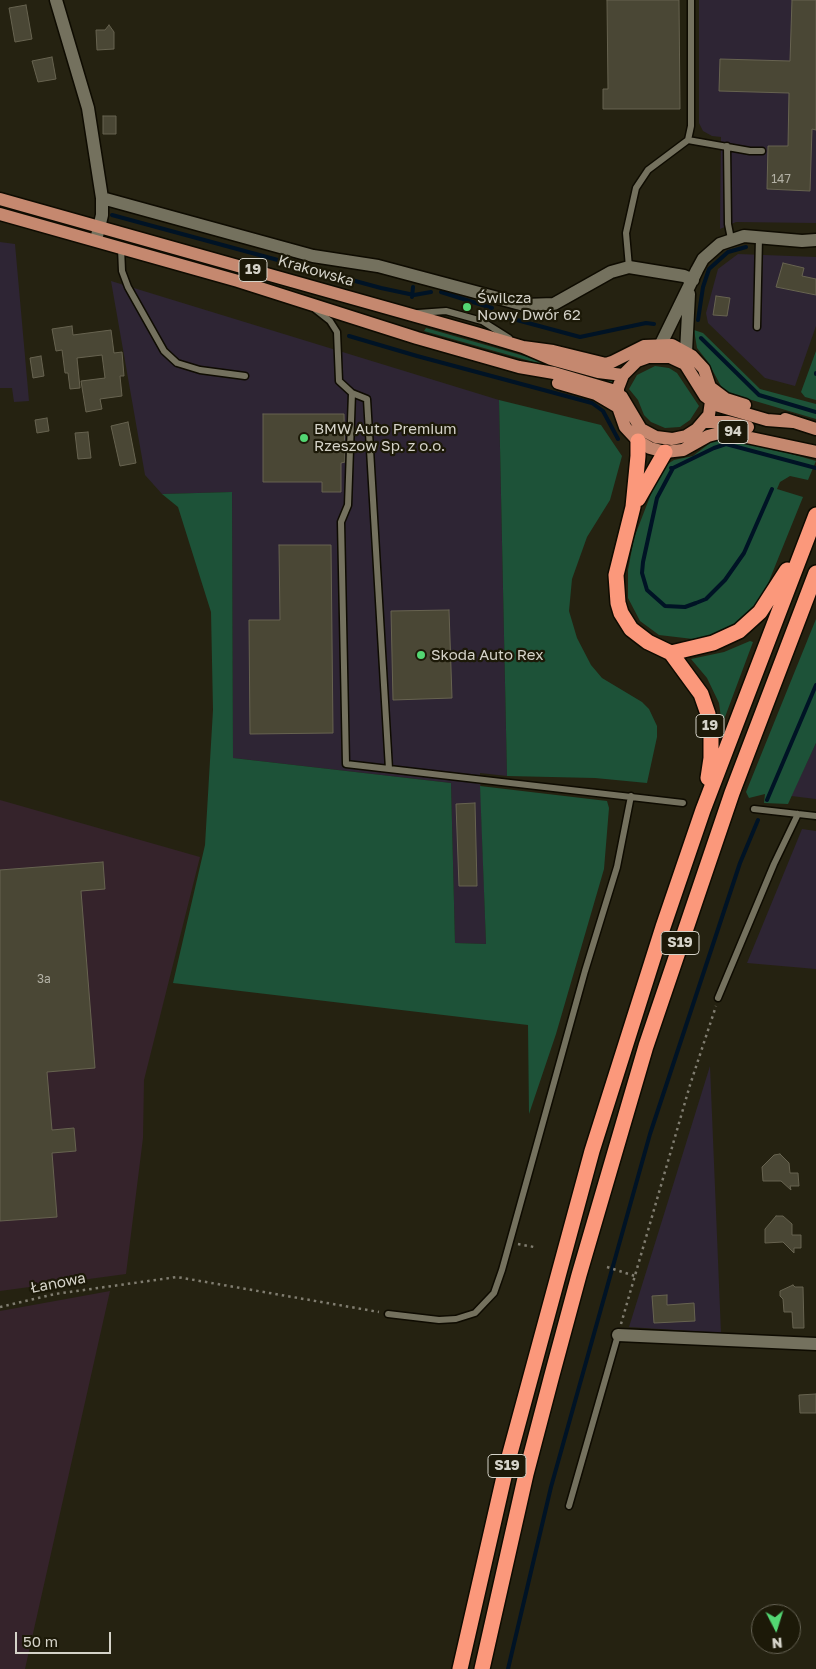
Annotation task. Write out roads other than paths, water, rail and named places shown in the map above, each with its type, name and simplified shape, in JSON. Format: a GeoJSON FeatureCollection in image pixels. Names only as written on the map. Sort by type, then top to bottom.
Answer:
{"type":"FeatureCollection","features":[{"type":"Feature","properties":{"kind":"highway","name":"19"},"geometry":{"type":"LineString","coordinates":[[638,441],[634,507],[618,566],[616,584],[618,603],[625,622],[648,642],[671,653],[697,687],[708,714],[711,758],[704,810]]}},
{"type":"Feature","properties":{"kind":"highway"},"geometry":{"type":"LineString","coordinates":[[634,507],[668,445]]}},
{"type":"Feature","properties":{"kind":"highway","name":"S19"},"geometry":{"type":"LineString","coordinates":[[460,1669],[506,1468],[562,1254],[629,1032],[704,810],[816,515]]}},
{"type":"Feature","properties":{"kind":"highway"},"geometry":{"type":"LineString","coordinates":[[671,653],[723,640],[745,626],[760,612],[807,536]]}},
{"type":"Feature","properties":{"kind":"highway","name":"S19"},"geometry":{"type":"LineString","coordinates":[[482,1669],[524,1483],[554,1366],[646,1046],[732,793],[816,573]]}},
{"type":"Feature","properties":{"kind":"main road","name":"Krakowska"},"geometry":{"type":"LineString","coordinates":[[0,200],[98,234],[121,247],[303,300],[417,338],[519,367],[554,373],[618,393]]}},
{"type":"Feature","properties":{"kind":"main road","name":"Krakowska"},"geometry":{"type":"LineString","coordinates":[[0,214],[98,234],[406,313],[523,347],[551,359],[589,370],[623,375]]}},
{"type":"Feature","properties":{"kind":"main road","name":"19"},"geometry":{"type":"LineString","coordinates":[[523,347],[554,351],[606,364],[644,346],[662,344]]}},
{"type":"Feature","properties":{"kind":"main road"},"geometry":{"type":"LineString","coordinates":[[662,344],[672,345],[686,352],[701,364],[710,387],[711,401],[709,415],[704,422]]}},
{"type":"Feature","properties":{"kind":"main road"},"geometry":{"type":"LineString","coordinates":[[668,445],[638,441],[625,427],[618,408],[618,393],[623,375],[637,361],[654,356],[670,357],[685,364],[695,376],[700,390],[719,406],[767,420],[793,422]]}},
{"type":"Feature","properties":{"kind":"main road","name":"Krakowska"},"geometry":{"type":"LineString","coordinates":[[519,367],[552,381],[596,394],[618,408]]}},
{"type":"Feature","properties":{"kind":"main road"},"geometry":{"type":"LineString","coordinates":[[710,387],[726,399],[816,429]]}},
{"type":"Feature","properties":{"kind":"main road","name":"94"},"geometry":{"type":"LineString","coordinates":[[618,393],[641,429],[668,445],[690,448],[708,436],[723,432],[810,450]]}},
{"type":"Feature","properties":{"kind":"main road","name":"94"},"geometry":{"type":"LineString","coordinates":[[668,445],[686,436],[704,422],[728,422],[778,436],[810,450]]}},
{"type":"Feature","properties":{"kind":"street"},"geometry":{"type":"LineString","coordinates":[[56,0],[88,108],[102,194],[102,215],[98,234]]}},
{"type":"Feature","properties":{"kind":"street"},"geometry":{"type":"LineString","coordinates":[[102,194],[313,256],[378,266],[524,305],[554,304],[611,272],[630,267],[656,270],[691,284]]}},
{"type":"Feature","properties":{"kind":"street"},"geometry":{"type":"LineString","coordinates":[[654,356],[662,344],[703,259],[711,251],[731,239],[744,236],[802,241],[816,240]]}},
{"type":"Feature","properties":{"kind":"street"},"geometry":{"type":"LineString","coordinates":[[686,352],[691,284]]}},
{"type":"Feature","properties":{"kind":"street"},"geometry":{"type":"LineString","coordinates":[[618,1335],[816,1344]]}},
{"type":"Feature","properties":{"kind":"lane"},"geometry":{"type":"LineString","coordinates":[[630,267],[626,233],[636,188],[648,170],[688,140],[691,126],[690,0]]}},
{"type":"Feature","properties":{"kind":"lane"},"geometry":{"type":"LineString","coordinates":[[688,140],[711,146],[727,146],[750,151],[762,151]]}},
{"type":"Feature","properties":{"kind":"lane"},"geometry":{"type":"LineString","coordinates":[[727,146],[728,224],[731,239]]}},
{"type":"Feature","properties":{"kind":"lane"},"geometry":{"type":"LineString","coordinates":[[757,327],[759,237]]}},
{"type":"Feature","properties":{"kind":"lane"},"geometry":{"type":"LineString","coordinates":[[121,247],[122,271],[128,287],[164,351],[177,363],[200,370],[245,376]]}},
{"type":"Feature","properties":{"kind":"lane"},"geometry":{"type":"LineString","coordinates":[[303,300],[330,321],[335,328],[339,381],[352,393],[367,399],[389,769]]}},
{"type":"Feature","properties":{"kind":"lane"},"geometry":{"type":"LineString","coordinates":[[352,393],[348,505],[341,522],[346,764],[683,802]]}},
{"type":"Feature","properties":{"kind":"lane"},"geometry":{"type":"LineString","coordinates":[[388,1314],[439,1320],[456,1319],[475,1313],[494,1294],[510,1243],[585,971],[617,867],[631,796]]}},
{"type":"Feature","properties":{"kind":"lane"},"geometry":{"type":"LineString","coordinates":[[754,809],[816,816]]}},
{"type":"Feature","properties":{"kind":"lane"},"geometry":{"type":"LineString","coordinates":[[718,998],[770,873],[798,814]]}},
{"type":"Feature","properties":{"kind":"lane"},"geometry":{"type":"LineString","coordinates":[[569,1506],[618,1335]]}},
{"type":"Feature","properties":{"kind":"waterway"},"geometry":{"type":"LineString","coordinates":[[112,215],[381,288],[414,295],[431,292]]}},
{"type":"Feature","properties":{"kind":"waterway"},"geometry":{"type":"LineString","coordinates":[[698,320],[703,287],[709,269],[728,252],[746,247]]}},
{"type":"Feature","properties":{"kind":"waterway"},"geometry":{"type":"LineString","coordinates":[[412,297],[413,287]]}},
{"type":"Feature","properties":{"kind":"waterway"},"geometry":{"type":"LineString","coordinates":[[441,292],[492,308]]}},
{"type":"Feature","properties":{"kind":"waterway"},"geometry":{"type":"LineString","coordinates":[[502,316],[580,337],[646,323],[654,324]]}},
{"type":"Feature","properties":{"kind":"waterway"},"geometry":{"type":"LineString","coordinates":[[349,336],[592,403],[603,411],[618,439]]}},
{"type":"Feature","properties":{"kind":"waterway"},"geometry":{"type":"LineString","coordinates":[[701,338],[759,395],[816,412]]}},
{"type":"Feature","properties":{"kind":"waterway"},"geometry":{"type":"LineString","coordinates":[[673,468],[726,444],[816,468]]}},
{"type":"Feature","properties":{"kind":"waterway"},"geometry":{"type":"LineString","coordinates":[[671,468],[673,468],[657,498],[642,573],[647,590],[665,606],[685,607],[706,599],[725,580],[744,553],[772,489]]}},
{"type":"Feature","properties":{"kind":"waterway"},"geometry":{"type":"LineString","coordinates":[[767,800],[816,685]]}},
{"type":"Feature","properties":{"kind":"waterway"},"geometry":{"type":"LineString","coordinates":[[508,1669],[551,1487],[650,1134],[740,863],[758,820]]}},
{"type":"Feature","properties":{"kind":"place","name":"Świlcza Nowy Dwór 62"},"geometry":{"type":"Point","coordinates":[467,307]}},
{"type":"Feature","properties":{"kind":"place","name":"BMW Auto Premium Rzeszow Sp. z o.o."},"geometry":{"type":"Point","coordinates":[304,438]}},
{"type":"Feature","properties":{"kind":"place","name":"Skoda Auto Rex"},"geometry":{"type":"Point","coordinates":[421,655]}}]}
